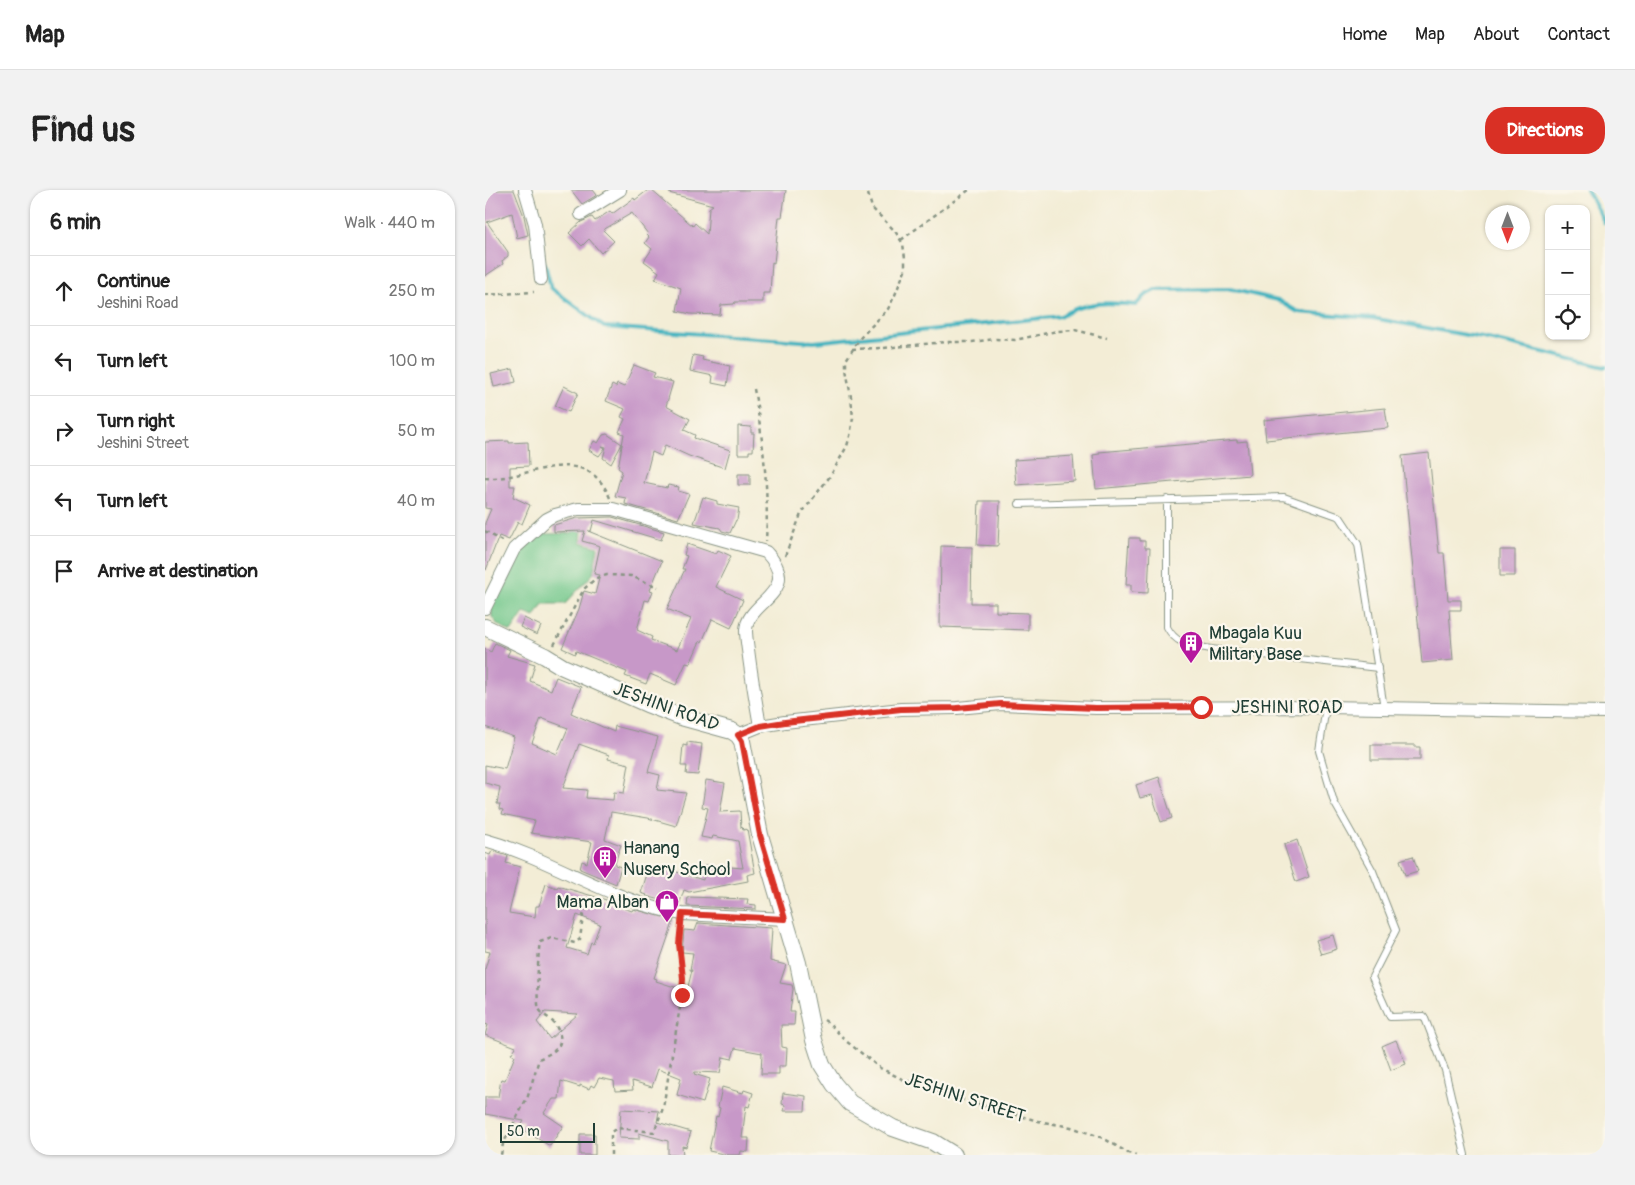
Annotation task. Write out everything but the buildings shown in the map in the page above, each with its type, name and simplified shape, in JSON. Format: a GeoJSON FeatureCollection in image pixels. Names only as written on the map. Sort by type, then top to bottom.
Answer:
{"type":"FeatureCollection","features":[{"type":"Feature","properties":{"kind":"street"},"geometry":{"type":"LineString","coordinates":[[525,190],[535,224],[541,279]]}},
{"type":"Feature","properties":{"kind":"street"},"geometry":{"type":"LineString","coordinates":[[581,214],[620,190]]}},
{"type":"Feature","properties":{"kind":"street"},"geometry":{"type":"LineString","coordinates":[[485,608],[513,549],[547,519],[555,515],[585,508],[613,509],[765,552],[774,561],[778,578],[773,594],[749,619],[746,629],[752,683],[760,726]]}},
{"type":"Feature","properties":{"kind":"street","name":"JESHINI ROAD"},"geometry":{"type":"LineString","coordinates":[[485,627],[545,656],[563,667],[647,704],[681,717],[732,731],[738,735],[760,726],[901,709],[957,708],[1001,704],[1096,708],[1326,707],[1605,712]]}},
{"type":"Feature","properties":{"kind":"street"},"geometry":{"type":"LineString","coordinates":[[738,735],[742,741],[760,835],[798,963],[814,1040],[822,1065],[834,1084],[850,1103],[893,1128],[933,1142],[953,1155]]}},
{"type":"Feature","properties":{"kind":"street"},"geometry":{"type":"LineString","coordinates":[[485,840],[512,848],[619,896],[668,912],[785,919]]}},
{"type":"Feature","properties":{"kind":"lane"},"geometry":{"type":"LineString","coordinates":[[1019,504],[1284,497],[1340,517],[1358,544],[1384,708]]}},
{"type":"Feature","properties":{"kind":"lane"},"geometry":{"type":"LineString","coordinates":[[1167,499],[1167,627],[1172,637],[1185,644],[1211,649],[1378,668]]}},
{"type":"Feature","properties":{"kind":"lane"},"geometry":{"type":"LineString","coordinates":[[1326,707],[1319,751],[1334,802],[1373,872],[1396,930],[1373,977],[1390,1017],[1424,1016],[1445,1070],[1465,1155]]}},
{"type":"Feature","properties":{"kind":"path"},"geometry":{"type":"LineString","coordinates":[[777,571],[789,549],[801,514],[831,474],[847,446],[853,418],[846,360],[861,337],[888,309],[895,295],[905,264],[901,240],[870,205],[867,190]]}},
{"type":"Feature","properties":{"kind":"path"},"geometry":{"type":"LineString","coordinates":[[901,240],[969,190]]}},
{"type":"Feature","properties":{"kind":"path"},"geometry":{"type":"LineString","coordinates":[[485,295],[534,292]]}},
{"type":"Feature","properties":{"kind":"path"},"geometry":{"type":"LineString","coordinates":[[852,349],[996,339],[1015,340],[1057,331],[1075,330],[1107,338]]}},
{"type":"Feature","properties":{"kind":"path"},"geometry":{"type":"LineString","coordinates":[[754,389],[765,457],[767,502],[765,552]]}},
{"type":"Feature","properties":{"kind":"path"},"geometry":{"type":"LineString","coordinates":[[485,478],[505,478],[562,466],[576,467],[589,472],[601,480],[613,509]]}},
{"type":"Feature","properties":{"kind":"path"},"geometry":{"type":"LineString","coordinates":[[485,531],[513,549]]}},
{"type":"Feature","properties":{"kind":"path"},"geometry":{"type":"LineString","coordinates":[[545,656],[554,644],[584,589],[596,578],[607,575],[631,576],[658,587]]}},
{"type":"Feature","properties":{"kind":"path"},"geometry":{"type":"LineString","coordinates":[[501,1155],[503,1144],[527,1096],[539,1059],[554,1051],[561,1043],[555,1024],[539,1009],[537,1004],[539,992],[537,964],[539,942],[552,938],[575,943],[579,939],[586,902],[595,884]]}},
{"type":"Feature","properties":{"kind":"path"},"geometry":{"type":"LineString","coordinates":[[611,1155],[611,1132],[617,1128],[630,1128],[653,1132],[663,1108],[682,995],[683,978],[679,944],[682,914]]}},
{"type":"Feature","properties":{"kind":"path","name":"JESHINI STREET"},"geometry":{"type":"LineString","coordinates":[[809,1010],[830,1024],[846,1041],[880,1068],[902,1078],[950,1096],[1038,1121],[1071,1127],[1103,1138],[1128,1153],[1137,1155]]}},
{"type":"Feature","properties":{"kind":"green space"},"geometry":{"type":"Polygon","coordinates":[[[540,530],[546,534],[571,533],[575,530],[582,530],[581,542],[598,547],[593,574],[565,604],[543,604],[535,617],[524,613],[511,632],[498,625],[492,617],[491,601],[510,556],[540,530]]]}},
{"type":"Feature","properties":{"kind":"waterway"},"geometry":{"type":"LineString","coordinates":[[1587,190],[1605,223]]}},
{"type":"Feature","properties":{"kind":"waterway"},"geometry":{"type":"LineString","coordinates":[[545,264],[551,288],[604,327],[814,342],[1061,316],[1088,305],[1116,303],[1136,305],[1144,296],[1155,290],[1230,289],[1278,300],[1298,312],[1372,318],[1488,339],[1605,367]]}},
{"type":"Feature","properties":{"kind":"place","name":"Mbagala Kuu Military Base"},"geometry":{"type":"Point","coordinates":[1191,664]}},
{"type":"Feature","properties":{"kind":"place","name":"Hanang Nusery School"},"geometry":{"type":"Point","coordinates":[605,879]}},
{"type":"Feature","properties":{"kind":"place","name":"Mama Alban"},"geometry":{"type":"Point","coordinates":[667,923]}},
{"type":"Feature","properties":{"kind":"route"},"geometry":{"type":"LineString","coordinates":[[682,995],[683,978],[679,944],[682,914],[785,919],[760,835],[742,741],[738,735],[760,726],[785,722],[901,709],[957,708],[1001,704],[1096,708],[1201,707]]}}]}
